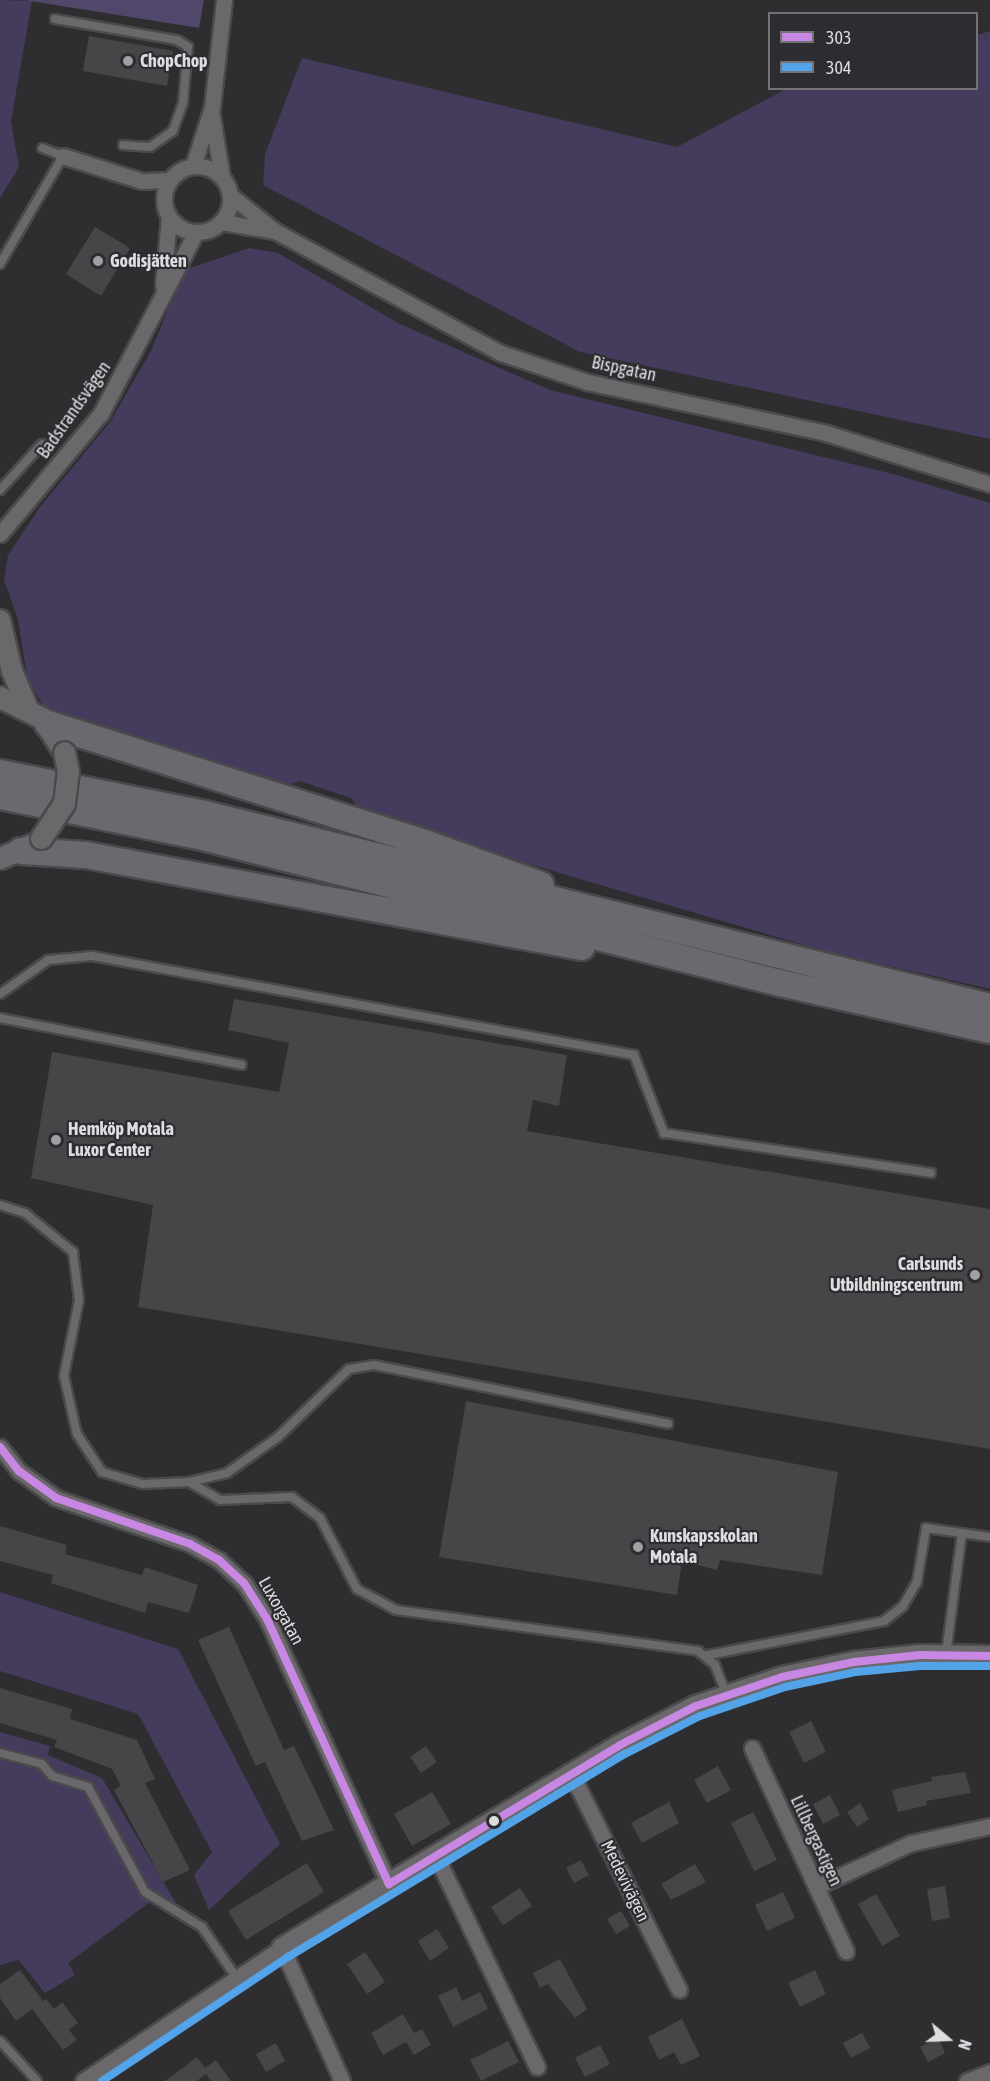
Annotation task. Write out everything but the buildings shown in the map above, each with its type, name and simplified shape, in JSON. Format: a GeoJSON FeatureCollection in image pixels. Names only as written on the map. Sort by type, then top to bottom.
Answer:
{"type":"FeatureCollection","features":[{"type":"Feature","properties":{"kind":"highway"},"geometry":{"type":"LineString","coordinates":[[48,724],[120,751],[425,843],[615,917]]}},
{"type":"Feature","properties":{"kind":"highway"},"geometry":{"type":"LineString","coordinates":[[0,773],[205,814],[615,917],[990,1007]]}},
{"type":"Feature","properties":{"kind":"highway"},"geometry":{"type":"LineString","coordinates":[[0,796],[221,842],[780,983],[990,1030]]}},
{"type":"Feature","properties":{"kind":"highway"},"geometry":{"type":"LineString","coordinates":[[21,849],[86,855],[780,983]]}},
{"type":"Feature","properties":{"kind":"main road"},"geometry":{"type":"LineString","coordinates":[[0,697],[27,706],[48,724],[64,752],[68,772],[64,803],[21,849]]}},
{"type":"Feature","properties":{"kind":"street"},"geometry":{"type":"LineString","coordinates":[[63,156],[142,181],[170,180],[193,166],[212,107],[224,0]]}},
{"type":"Feature","properties":{"kind":"street"},"geometry":{"type":"LineString","coordinates":[[169,217],[181,228],[196,232],[221,222],[230,195],[222,177],[212,107]]}},
{"type":"Feature","properties":{"kind":"street"},"geometry":{"type":"LineString","coordinates":[[193,166],[222,177]]}},
{"type":"Feature","properties":{"kind":"street"},"geometry":{"type":"LineString","coordinates":[[142,181],[164,200],[170,180]]}},
{"type":"Feature","properties":{"kind":"street","name":"Bispgatan"},"geometry":{"type":"LineString","coordinates":[[230,195],[275,231],[452,331],[543,369],[788,423],[990,484]]}},
{"type":"Feature","properties":{"kind":"street","name":"Badstrandsvägen"},"geometry":{"type":"LineString","coordinates":[[162,296],[169,217],[164,200]]}},
{"type":"Feature","properties":{"kind":"street","name":"Bispgatan"},"geometry":{"type":"LineString","coordinates":[[221,222],[275,231]]}},
{"type":"Feature","properties":{"kind":"street","name":"Badstrandsvägen"},"geometry":{"type":"LineString","coordinates":[[0,534],[101,413],[143,340],[162,296],[196,232]]}},
{"type":"Feature","properties":{"kind":"street"},"geometry":{"type":"LineString","coordinates":[[0,620],[3,653],[27,706]]}},
{"type":"Feature","properties":{"kind":"street","name":"Luxorgatan"},"geometry":{"type":"LineString","coordinates":[[0,1447],[20,1471],[56,1498],[190,1544],[219,1560],[244,1583],[267,1619],[389,1884]]}},
{"type":"Feature","properties":{"kind":"street"},"geometry":{"type":"LineString","coordinates":[[83,2081],[282,1948],[571,1773],[662,1722],[726,1695],[823,1668],[946,1654],[990,1656]]}},
{"type":"Feature","properties":{"kind":"street","name":"Lillbergastigen"},"geometry":{"type":"LineString","coordinates":[[752,1748],[846,1951]]}},
{"type":"Feature","properties":{"kind":"street","name":"Medevivägen"},"geometry":{"type":"LineString","coordinates":[[571,1773],[679,1990]]}},
{"type":"Feature","properties":{"kind":"street"},"geometry":{"type":"LineString","coordinates":[[816,1887],[911,1843],[990,1826]]}},
{"type":"Feature","properties":{"kind":"street"},"geometry":{"type":"LineString","coordinates":[[436,1856],[537,2067]]}},
{"type":"Feature","properties":{"kind":"street"},"geometry":{"type":"LineString","coordinates":[[282,1948],[342,2081]]}},
{"type":"Feature","properties":{"kind":"street"},"geometry":{"type":"LineString","coordinates":[[967,2081],[990,2072]]}},
{"type":"Feature","properties":{"kind":"lane"},"geometry":{"type":"LineString","coordinates":[[55,19],[177,40],[188,47],[183,103],[174,131],[150,147],[123,145]]}},
{"type":"Feature","properties":{"kind":"lane"},"geometry":{"type":"LineString","coordinates":[[0,264],[63,156],[42,148]]}},
{"type":"Feature","properties":{"kind":"lane"},"geometry":{"type":"LineString","coordinates":[[0,490],[42,444]]}},
{"type":"Feature","properties":{"kind":"lane"},"geometry":{"type":"LineString","coordinates":[[0,994],[48,960],[92,956],[634,1055],[664,1133],[931,1173]]}},
{"type":"Feature","properties":{"kind":"lane"},"geometry":{"type":"LineString","coordinates":[[0,1018],[241,1065]]}},
{"type":"Feature","properties":{"kind":"lane"},"geometry":{"type":"LineString","coordinates":[[0,1205],[25,1213],[74,1252],[79,1299],[63,1376],[77,1434],[102,1472],[143,1484],[189,1482],[227,1473],[278,1437],[349,1369],[374,1365],[668,1424]]}},
{"type":"Feature","properties":{"kind":"lane"},"geometry":{"type":"LineString","coordinates":[[189,1482],[220,1500],[292,1497],[320,1518],[357,1589],[396,1610],[708,1654],[884,1621],[903,1606],[918,1582],[926,1528],[990,1537]]}},
{"type":"Feature","properties":{"kind":"lane"},"geometry":{"type":"LineString","coordinates":[[946,1654],[962,1533]]}},
{"type":"Feature","properties":{"kind":"lane"},"geometry":{"type":"LineString","coordinates":[[708,1654],[726,1695]]}},
{"type":"Feature","properties":{"kind":"lane"},"geometry":{"type":"LineString","coordinates":[[0,1753],[42,1764],[52,1776],[88,1787],[145,1892],[202,1927],[236,1977]]}},
{"type":"Feature","properties":{"kind":"lane"},"geometry":{"type":"LineString","coordinates":[[0,2041],[37,2081]]}},
{"type":"Feature","properties":{"kind":"shaded area"},"geometry":{"type":"Polygon","coordinates":[[[0,0],[32,1],[11,121],[19,167],[0,198],[0,0]]]}},
{"type":"Feature","properties":{"kind":"shaded area"},"geometry":{"type":"Polygon","coordinates":[[[24,0],[204,0],[199,28],[24,0]]]}},
{"type":"Feature","properties":{"kind":"shaded area"},"geometry":{"type":"Polygon","coordinates":[[[990,31],[990,439],[580,352],[263,185],[265,154],[302,58],[677,147],[784,90],[978,90],[978,35],[990,31]]]}},
{"type":"Feature","properties":{"kind":"shaded area"},"geometry":{"type":"Polygon","coordinates":[[[249,248],[278,253],[400,324],[550,390],[893,474],[990,503],[990,989],[824,951],[363,815],[351,798],[299,781],[277,789],[59,719],[44,707],[27,677],[18,619],[4,580],[8,555],[40,507],[110,422],[152,349],[184,270],[249,248]]]}},
{"type":"Feature","properties":{"kind":"shaded area"},"geometry":{"type":"Polygon","coordinates":[[[0,1592],[178,1649],[280,1844],[209,1910],[194,1875],[212,1852],[138,1714],[0,1671],[0,1592]]]}},
{"type":"Feature","properties":{"kind":"shaded area"},"geometry":{"type":"Polygon","coordinates":[[[0,1732],[50,1746],[48,1755],[102,1778],[183,1915],[154,1899],[68,1963],[75,1975],[45,1993],[19,1960],[0,1965],[0,1732]]]}},
{"type":"Feature","properties":{"kind":"transit line","name":"303"},"geometry":{"type":"LineString","coordinates":[[0,1447],[19,1471],[56,1498],[190,1544],[219,1560],[244,1583],[267,1619],[389,1884]]}},
{"type":"Feature","properties":{"kind":"transit line","name":"303"},"geometry":{"type":"LineString","coordinates":[[389,1884],[620,1745],[696,1706],[782,1677],[854,1662],[920,1655],[990,1656]]}},
{"type":"Feature","properties":{"kind":"transit line","name":"304"},"geometry":{"type":"LineString","coordinates":[[102,2081],[288,1957],[625,1754],[700,1716],[785,1687],[856,1672],[920,1666],[990,1666]]}},
{"type":"Feature","properties":{"kind":"place","name":"ChopChop"},"geometry":{"type":"Point","coordinates":[128,61]}},
{"type":"Feature","properties":{"kind":"place","name":"Godisjätten"},"geometry":{"type":"Point","coordinates":[98,261]}},
{"type":"Feature","properties":{"kind":"place","name":"Hemköp Motala Luxor Center"},"geometry":{"type":"Point","coordinates":[56,1140]}},
{"type":"Feature","properties":{"kind":"place","name":"Carlsunds Utbildningscentrum"},"geometry":{"type":"Point","coordinates":[975,1275]}},
{"type":"Feature","properties":{"kind":"place","name":"Kunskapsskolan Motala"},"geometry":{"type":"Point","coordinates":[638,1547]}}]}
